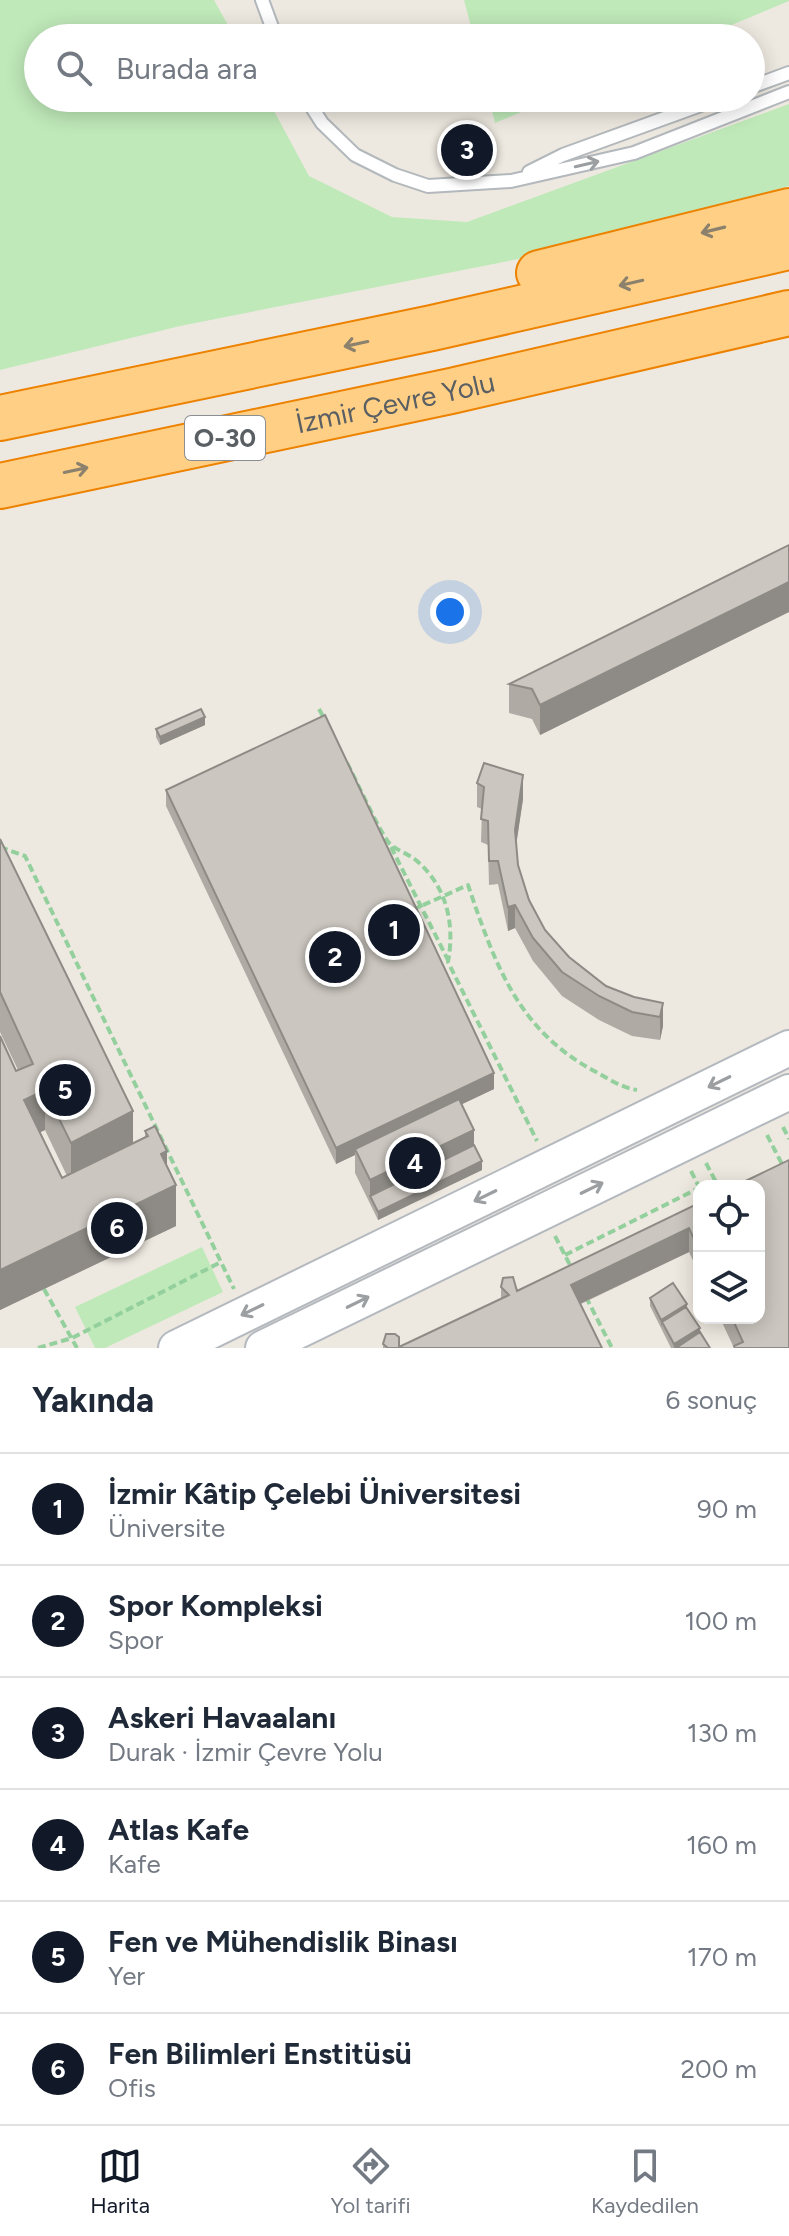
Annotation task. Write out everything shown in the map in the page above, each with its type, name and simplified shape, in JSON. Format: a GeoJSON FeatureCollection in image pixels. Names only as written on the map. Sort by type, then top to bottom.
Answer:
{"type":"FeatureCollection","features":[{"type":"Feature","properties":{"kind":"highway"},"geometry":{"type":"LineString","coordinates":[[432,328],[538,273],[789,211]]}},
{"type":"Feature","properties":{"kind":"highway","name":"O-30"},"geometry":{"type":"LineString","coordinates":[[0,418],[432,328],[789,247]]}},
{"type":"Feature","properties":{"kind":"highway","name":"İzmir Çevre Yolu"},"geometry":{"type":"LineString","coordinates":[[0,486],[451,391],[789,313]]}},
{"type":"Feature","properties":{"kind":"highway"},"geometry":{"type":"LineString","coordinates":[[451,391],[548,385],[789,335]]}},
{"type":"Feature","properties":{"kind":"street"},"geometry":{"type":"LineString","coordinates":[[176,1348],[789,1048]]}},
{"type":"Feature","properties":{"kind":"street"},"geometry":{"type":"LineString","coordinates":[[263,1348],[789,1092]]}},
{"type":"Feature","properties":{"kind":"lane"},"geometry":{"type":"LineString","coordinates":[[262,0],[271,24]]}},
{"type":"Feature","properties":{"kind":"lane"},"geometry":{"type":"LineString","coordinates":[[765,82],[789,73]]}},
{"type":"Feature","properties":{"kind":"lane"},"geometry":{"type":"LineString","coordinates":[[765,101],[789,92]]}},
{"type":"Feature","properties":{"kind":"lane"},"geometry":{"type":"LineString","coordinates":[[315,112],[355,155],[395,175],[428,186],[511,181],[634,153],[738,112]]}},
{"type":"Feature","properties":{"kind":"lane"},"geometry":{"type":"LineString","coordinates":[[511,181],[563,155],[681,112]]}},
{"type":"Feature","properties":{"kind":"path"},"geometry":{"type":"LineString","coordinates":[[319,709],[326,722]]}},
{"type":"Feature","properties":{"kind":"path"},"geometry":{"type":"LineString","coordinates":[[347,763],[548,1165]]}},
{"type":"Feature","properties":{"kind":"path"},"geometry":{"type":"LineString","coordinates":[[390,845],[416,860],[443,896],[451,928],[448,962]]}},
{"type":"Feature","properties":{"kind":"path"},"geometry":{"type":"LineString","coordinates":[[0,847],[25,856],[246,1313]]}},
{"type":"Feature","properties":{"kind":"path"},"geometry":{"type":"LineString","coordinates":[[410,911],[468,885],[490,951],[510,992],[543,1034],[581,1064],[628,1089],[685,1099]]}},
{"type":"Feature","properties":{"kind":"path"},"geometry":{"type":"LineString","coordinates":[[754,1109],[789,1179]]}},
{"type":"Feature","properties":{"kind":"path"},"geometry":{"type":"LineString","coordinates":[[565,1255],[693,1191]]}},
{"type":"Feature","properties":{"kind":"path"},"geometry":{"type":"LineString","coordinates":[[543,1212],[572,1269]]}},
{"type":"Feature","properties":{"kind":"path"},"geometry":{"type":"LineString","coordinates":[[38,1348],[72,1338],[221,1262]]}},
{"type":"Feature","properties":{"kind":"path"},"geometry":{"type":"LineString","coordinates":[[44,1289],[77,1348]]}},
{"type":"Feature","properties":{"kind":"path"},"geometry":{"type":"LineString","coordinates":[[585,1296],[612,1348]]}},
{"type":"Feature","properties":{"kind":"path"},"geometry":{"type":"LineString","coordinates":[[584,1315],[593,1310]]}},
{"type":"Feature","properties":{"kind":"green space"},"geometry":{"type":"Polygon","coordinates":[[[0,0],[214,0],[227,24],[24,24],[24,112],[275,112],[309,176],[392,217],[467,222],[789,104],[789,186],[569,249],[180,326],[0,370],[0,0]]]}},
{"type":"Feature","properties":{"kind":"green space"},"geometry":{"type":"Polygon","coordinates":[[[464,0],[789,0],[734,24],[470,24],[464,0]]]}},
{"type":"Feature","properties":{"kind":"green space"},"geometry":{"type":"Polygon","coordinates":[[[492,112],[521,112],[495,123],[492,112]]]}},
{"type":"Feature","properties":{"kind":"green space"},"geometry":{"type":"Polygon","coordinates":[[[202,1247],[223,1292],[105,1348],[95,1348],[75,1307],[202,1247]]]}},
{"type":"Feature","properties":{"kind":"building"},"geometry":{"type":"Polygon","coordinates":[[[789,545],[789,582],[540,705],[532,689],[509,684],[789,545]]]}},
{"type":"Feature","properties":{"kind":"building"},"geometry":{"type":"Polygon","coordinates":[[[201,709],[205,717],[160,737],[156,729],[201,709]]]}},
{"type":"Feature","properties":{"kind":"building"},"geometry":{"type":"Polygon","coordinates":[[[325,715],[494,1073],[336,1148],[166,790],[325,715]]]}},
{"type":"Feature","properties":{"kind":"building"},"geometry":{"type":"Polygon","coordinates":[[[484,763],[523,775],[515,830],[518,865],[529,900],[545,930],[569,957],[606,986],[634,997],[663,1003],[660,1017],[632,1012],[599,996],[562,972],[533,938],[515,905],[508,907],[498,861],[489,861],[488,821],[481,819],[484,787],[477,783],[484,763]]]}},
{"type":"Feature","properties":{"kind":"building"},"geometry":{"type":"Polygon","coordinates":[[[0,839],[133,1111],[71,1143],[45,1090],[24,1100],[62,1178],[148,1136],[145,1131],[155,1126],[167,1151],[161,1154],[176,1185],[0,1270],[0,1036],[16,1071],[33,1064],[0,992],[0,839]]]}},
{"type":"Feature","properties":{"kind":"building"},"geometry":{"type":"Polygon","coordinates":[[[459,1099],[474,1130],[370,1180],[355,1149],[459,1099]]]}},
{"type":"Feature","properties":{"kind":"building"},"geometry":{"type":"Polygon","coordinates":[[[474,1145],[482,1161],[378,1212],[370,1196],[474,1145]]]}},
{"type":"Feature","properties":{"kind":"building"},"geometry":{"type":"Polygon","coordinates":[[[789,1160],[789,1348],[734,1346],[743,1342],[735,1324],[765,1324],[765,1180],[747,1180],[789,1160]]]}},
{"type":"Feature","properties":{"kind":"building"},"geometry":{"type":"Polygon","coordinates":[[[693,1206],[693,1237],[689,1228],[571,1285],[602,1348],[388,1348],[383,1344],[386,1334],[395,1334],[399,1337],[399,1347],[509,1295],[501,1287],[503,1278],[513,1277],[517,1291],[693,1206]]]}},
{"type":"Feature","properties":{"kind":"building"},"geometry":{"type":"Polygon","coordinates":[[[673,1283],[687,1304],[661,1320],[650,1298],[673,1283]]]}},
{"type":"Feature","properties":{"kind":"building"},"geometry":{"type":"Polygon","coordinates":[[[686,1307],[693,1318],[693,1324],[700,1328],[674,1344],[662,1322],[686,1307]]]}},
{"type":"Feature","properties":{"kind":"building"},"geometry":{"type":"Polygon","coordinates":[[[700,1332],[710,1348],[676,1348],[700,1332]]]}},
{"type":"Feature","properties":{"kind":"place","name":"Askeri Havaalanı"},"geometry":{"type":"Point","coordinates":[467,150]}},
{"type":"Feature","properties":{"kind":"place","name":"İzmir Kâtip Çelebi Üniversitesi"},"geometry":{"type":"Point","coordinates":[394,930]}},
{"type":"Feature","properties":{"kind":"place","name":"Spor Kompleksi"},"geometry":{"type":"Point","coordinates":[335,957]}},
{"type":"Feature","properties":{"kind":"place","name":"Fen ve Mühendislik Binası"},"geometry":{"type":"Point","coordinates":[65,1090]}},
{"type":"Feature","properties":{"kind":"place","name":"Atlas Kafe"},"geometry":{"type":"Point","coordinates":[415,1163]}},
{"type":"Feature","properties":{"kind":"place","name":"Fen Bilimleri Enstitüsü"},"geometry":{"type":"Point","coordinates":[117,1228]}}]}
